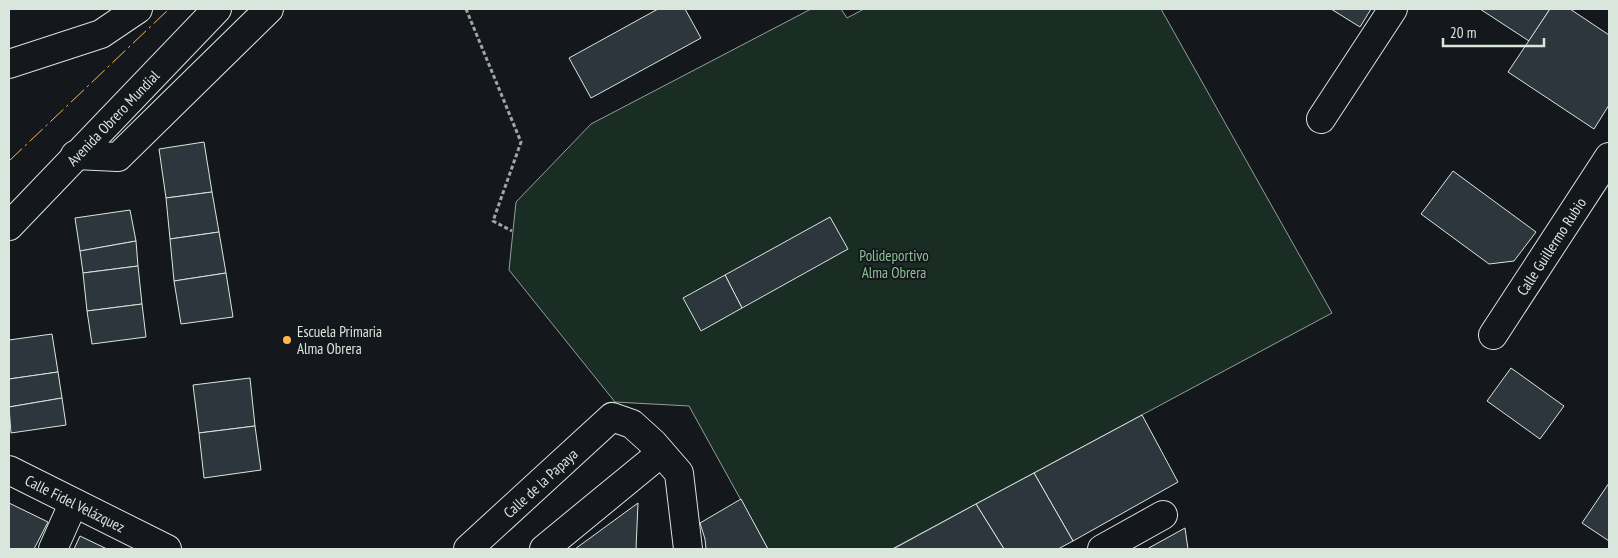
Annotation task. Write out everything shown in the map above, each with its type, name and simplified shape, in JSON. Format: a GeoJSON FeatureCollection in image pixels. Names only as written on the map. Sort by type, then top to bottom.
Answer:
{"type":"FeatureCollection","features":[{"type":"Feature","properties":{"kind":"street"},"geometry":{"type":"LineString","coordinates":[[9,64],[101,34],[138,9]]}},
{"type":"Feature","properties":{"kind":"street","name":"Avenida Obrero Mundial"},"geometry":{"type":"LineString","coordinates":[[9,226],[217,9]]}},
{"type":"Feature","properties":{"kind":"street"},"geometry":{"type":"LineString","coordinates":[[75,156],[118,157],[269,9]]}},
{"type":"Feature","properties":{"kind":"street"},"geometry":{"type":"LineString","coordinates":[[1321,119],[1393,9]]}},
{"type":"Feature","properties":{"kind":"street","name":"Calle Guillermo Rubio"},"geometry":{"type":"LineString","coordinates":[[1493,335],[1609,157]]}},
{"type":"Feature","properties":{"kind":"street","name":"Calle de la Papaya"},"geometry":{"type":"LineString","coordinates":[[468,549],[612,417],[632,424],[653,442],[661,454]]}},
{"type":"Feature","properties":{"kind":"street"},"geometry":{"type":"LineString","coordinates":[[544,549],[661,454],[679,473],[688,549]]}},
{"type":"Feature","properties":{"kind":"street","name":"Calle Fidel Velázquez"},"geometry":{"type":"LineString","coordinates":[[9,470],[73,504],[168,549]]}},
{"type":"Feature","properties":{"kind":"street"},"geometry":{"type":"LineString","coordinates":[[53,549],[73,504]]}},
{"type":"Feature","properties":{"kind":"street"},"geometry":{"type":"LineString","coordinates":[[1102,549],[1163,515]]}},
{"type":"Feature","properties":{"kind":"path"},"geometry":{"type":"LineString","coordinates":[[466,9],[520,142],[493,220],[512,231]]}},
{"type":"Feature","properties":{"kind":"green space","name":"Polideportivo Alma Obrera"},"geometry":{"type":"Polygon","coordinates":[[[811,9],[841,9],[847,18],[864,9],[1161,9],[1332,313],[892,549],[768,549],[689,406],[615,402],[509,270],[516,202],[591,124],[811,9]]]}},
{"type":"Feature","properties":{"kind":"building"},"geometry":{"type":"Polygon","coordinates":[[[658,9],[685,9],[701,38],[591,98],[569,58],[658,9]]]}},
{"type":"Feature","properties":{"kind":"building"},"geometry":{"type":"Polygon","coordinates":[[[1331,9],[1371,9],[1360,27],[1331,9]]]}},
{"type":"Feature","properties":{"kind":"building"},"geometry":{"type":"Polygon","coordinates":[[[1480,9],[1550,9],[1529,41],[1480,9]]]}},
{"type":"Feature","properties":{"kind":"building"},"geometry":{"type":"Polygon","coordinates":[[[1550,9],[1570,9],[1609,35],[1609,105],[1594,129],[1508,72],[1550,9]]]}},
{"type":"Feature","properties":{"kind":"building"},"geometry":{"type":"Polygon","coordinates":[[[204,142],[212,192],[166,198],[159,149],[204,142]]]}},
{"type":"Feature","properties":{"kind":"building"},"geometry":{"type":"Polygon","coordinates":[[[1453,171],[1536,232],[1514,261],[1489,264],[1421,214],[1453,171]]]}},
{"type":"Feature","properties":{"kind":"building"},"geometry":{"type":"Polygon","coordinates":[[[212,192],[219,232],[170,239],[166,198],[212,192]]]}},
{"type":"Feature","properties":{"kind":"building"},"geometry":{"type":"Polygon","coordinates":[[[130,210],[136,241],[80,251],[75,218],[130,210]]]}},
{"type":"Feature","properties":{"kind":"building"},"geometry":{"type":"Polygon","coordinates":[[[830,217],[848,249],[742,308],[725,275],[830,217]]]}},
{"type":"Feature","properties":{"kind":"building"},"geometry":{"type":"Polygon","coordinates":[[[219,232],[226,273],[174,281],[170,239],[219,232]]]}},
{"type":"Feature","properties":{"kind":"building"},"geometry":{"type":"Polygon","coordinates":[[[136,241],[138,266],[83,273],[80,251],[136,241]]]}},
{"type":"Feature","properties":{"kind":"building"},"geometry":{"type":"Polygon","coordinates":[[[138,266],[142,304],[87,311],[83,273],[138,266]]]}},
{"type":"Feature","properties":{"kind":"building"},"geometry":{"type":"Polygon","coordinates":[[[226,273],[233,317],[181,324],[174,281],[226,273]]]}},
{"type":"Feature","properties":{"kind":"building"},"geometry":{"type":"Polygon","coordinates":[[[725,275],[742,308],[701,331],[683,298],[725,275]]]}},
{"type":"Feature","properties":{"kind":"building"},"geometry":{"type":"Polygon","coordinates":[[[142,304],[146,337],[92,344],[87,311],[142,304]]]}},
{"type":"Feature","properties":{"kind":"building"},"geometry":{"type":"Polygon","coordinates":[[[52,334],[58,372],[9,379],[9,340],[52,334]]]}},
{"type":"Feature","properties":{"kind":"building"},"geometry":{"type":"Polygon","coordinates":[[[1511,368],[1564,406],[1540,439],[1487,401],[1511,368]]]}},
{"type":"Feature","properties":{"kind":"building"},"geometry":{"type":"Polygon","coordinates":[[[58,372],[62,398],[9,407],[9,379],[58,372]]]}},
{"type":"Feature","properties":{"kind":"building"},"geometry":{"type":"Polygon","coordinates":[[[250,378],[255,426],[199,433],[193,385],[250,378]]]}},
{"type":"Feature","properties":{"kind":"building"},"geometry":{"type":"Polygon","coordinates":[[[62,398],[66,425],[11,433],[9,407],[62,398]]]}},
{"type":"Feature","properties":{"kind":"building"},"geometry":{"type":"Polygon","coordinates":[[[1142,415],[1178,482],[1073,541],[1034,473],[1142,415]]]}},
{"type":"Feature","properties":{"kind":"building"},"geometry":{"type":"Polygon","coordinates":[[[255,426],[261,470],[204,478],[199,433],[255,426]]]}},
{"type":"Feature","properties":{"kind":"building"},"geometry":{"type":"Polygon","coordinates":[[[1034,473],[1073,541],[1058,549],[1004,549],[976,504],[1034,473]]]}},
{"type":"Feature","properties":{"kind":"building"},"geometry":{"type":"Polygon","coordinates":[[[1609,483],[1609,541],[1582,523],[1609,483]]]}},
{"type":"Feature","properties":{"kind":"building"},"geometry":{"type":"Polygon","coordinates":[[[741,499],[768,549],[706,549],[700,523],[741,499]]]}},
{"type":"Feature","properties":{"kind":"building"},"geometry":{"type":"Polygon","coordinates":[[[9,503],[48,522],[34,549],[9,549],[9,503]]]}},
{"type":"Feature","properties":{"kind":"building"},"geometry":{"type":"Polygon","coordinates":[[[638,503],[636,549],[575,549],[638,503]]]}},
{"type":"Feature","properties":{"kind":"building"},"geometry":{"type":"Polygon","coordinates":[[[976,504],[1004,549],[893,549],[976,504]]]}},
{"type":"Feature","properties":{"kind":"building"},"geometry":{"type":"Polygon","coordinates":[[[1185,528],[1188,549],[1147,549],[1185,528]]]}},
{"type":"Feature","properties":{"kind":"building"},"geometry":{"type":"Polygon","coordinates":[[[80,536],[107,549],[74,549],[80,536]]]}},
{"type":"Feature","properties":{"kind":"power"},"geometry":{"type":"LineString","coordinates":[[9,161],[169,9]]}},
{"type":"Feature","properties":{"kind":"place","name":"Escuela Primaria Alma Obrera"},"geometry":{"type":"Point","coordinates":[287,340]}}]}
